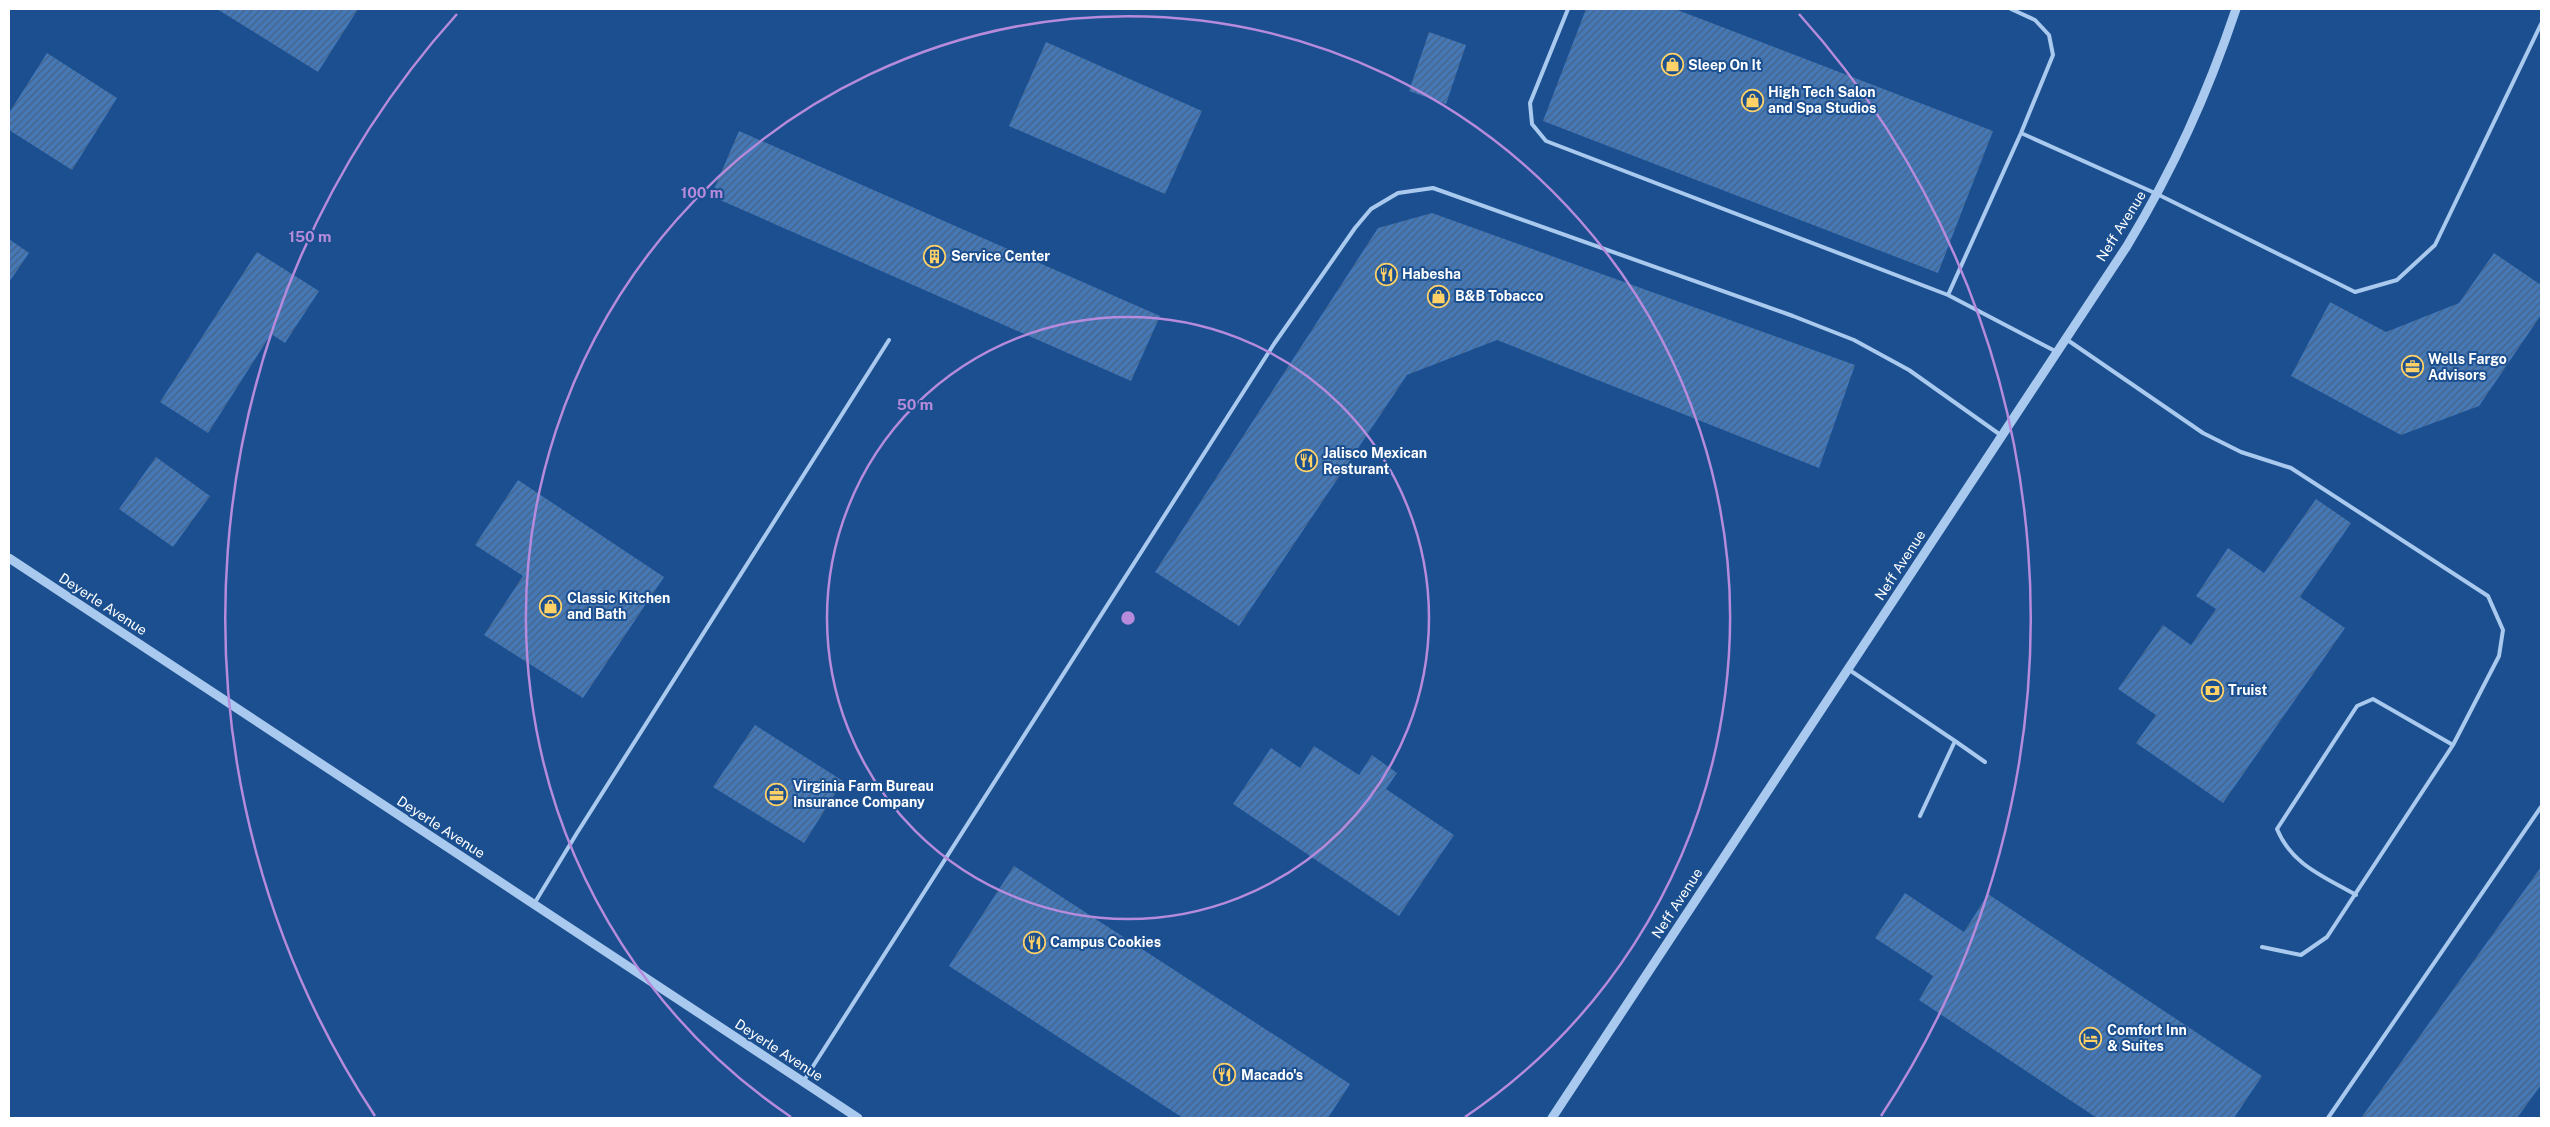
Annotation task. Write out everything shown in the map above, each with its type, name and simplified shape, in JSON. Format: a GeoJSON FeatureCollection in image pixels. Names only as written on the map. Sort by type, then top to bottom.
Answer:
{"type":"FeatureCollection","features":[{"type":"Feature","properties":{"kind":"street","name":"Neff Avenue"},"geometry":{"type":"LineString","coordinates":[[1552,1118],[2066,339],[2157,194],[2202,102],[2236,9]]}},
{"type":"Feature","properties":{"kind":"street","name":"Deyerle Avenue"},"geometry":{"type":"LineString","coordinates":[[9,558],[858,1118]]}},
{"type":"Feature","properties":{"kind":"lane"},"geometry":{"type":"LineString","coordinates":[[1568,9],[1530,103],[1532,124],[1546,141],[1948,295],[2057,352]]}},
{"type":"Feature","properties":{"kind":"lane"},"geometry":{"type":"LineString","coordinates":[[1948,295],[2021,133],[2053,55],[2049,35],[2036,20],[2011,9]]}},
{"type":"Feature","properties":{"kind":"lane"},"geometry":{"type":"LineString","coordinates":[[2021,133],[2157,194],[2355,292],[2397,280],[2435,245],[2541,24]]}},
{"type":"Feature","properties":{"kind":"lane"},"geometry":{"type":"LineString","coordinates":[[803,1082],[1274,344],[1355,228],[1371,209],[1383,200],[1414,189],[1433,188],[1793,316],[1854,340],[1909,370],[2002,436]]}},
{"type":"Feature","properties":{"kind":"lane"},"geometry":{"type":"LineString","coordinates":[[2066,339],[2203,433],[2241,452],[2291,468],[2488,596],[2503,630],[2499,656],[2453,745],[2328,937],[2301,955],[2262,947]]}},
{"type":"Feature","properties":{"kind":"lane"},"geometry":{"type":"LineString","coordinates":[[534,904],[581,825],[889,340]]}},
{"type":"Feature","properties":{"kind":"lane"},"geometry":{"type":"LineString","coordinates":[[1848,670],[1985,762]]}},
{"type":"Feature","properties":{"kind":"lane"},"geometry":{"type":"LineString","coordinates":[[2356,894],[2298,862],[2284,846],[2276,829],[2357,706],[2373,699],[2453,745]]}},
{"type":"Feature","properties":{"kind":"lane"},"geometry":{"type":"LineString","coordinates":[[1920,816],[1954,741]]}},
{"type":"Feature","properties":{"kind":"lane"},"geometry":{"type":"LineString","coordinates":[[2328,1118],[2541,807]]}},
{"type":"Feature","properties":{"kind":"building"},"geometry":{"type":"Polygon","coordinates":[[[217,9],[358,9],[318,72],[217,9]]]}},
{"type":"Feature","properties":{"kind":"building"},"geometry":{"type":"Polygon","coordinates":[[[1586,9],[1675,9],[1993,131],[1938,273],[1543,121],[1586,9]]]}},
{"type":"Feature","properties":{"kind":"building"},"geometry":{"type":"Polygon","coordinates":[[[1429,32],[1466,45],[1446,104],[1409,91],[1429,32]]]}},
{"type":"Feature","properties":{"kind":"building"},"geometry":{"type":"Polygon","coordinates":[[[1046,42],[1202,111],[1165,194],[1009,126],[1046,42]]]}},
{"type":"Feature","properties":{"kind":"building"},"geometry":{"type":"Polygon","coordinates":[[[47,53],[117,98],[72,170],[9,130],[9,113],[47,53]]]}},
{"type":"Feature","properties":{"kind":"building","name":"Service Center"},"geometry":{"type":"Polygon","coordinates":[[[739,131],[1160,316],[1131,381],[711,196],[739,131]]]}},
{"type":"Feature","properties":{"kind":"building"},"geometry":{"type":"Polygon","coordinates":[[[1432,213],[1855,365],[1819,468],[1497,340],[1407,375],[1239,626],[1155,572],[1378,228],[1432,213]]]}},
{"type":"Feature","properties":{"kind":"building"},"geometry":{"type":"Polygon","coordinates":[[[9,239],[29,253],[9,282],[9,239]]]}},
{"type":"Feature","properties":{"kind":"building"},"geometry":{"type":"Polygon","coordinates":[[[257,252],[319,291],[285,343],[271,334],[208,433],[160,402],[257,252]]]}},
{"type":"Feature","properties":{"kind":"building"},"geometry":{"type":"Polygon","coordinates":[[[2494,253],[2541,285],[2541,315],[2479,406],[2401,435],[2291,376],[2330,302],[2386,332],[2459,303],[2494,253]]]}},
{"type":"Feature","properties":{"kind":"building"},"geometry":{"type":"Polygon","coordinates":[[[156,457],[210,496],[173,547],[119,509],[156,457]]]}},
{"type":"Feature","properties":{"kind":"building"},"geometry":{"type":"Polygon","coordinates":[[[518,480],[664,577],[583,698],[484,635],[523,576],[475,545],[518,480]]]}},
{"type":"Feature","properties":{"kind":"building"},"geometry":{"type":"Polygon","coordinates":[[[2316,499],[2351,523],[2300,597],[2345,628],[2223,803],[2136,743],[2156,715],[2118,689],[2163,625],[2191,645],[2216,609],[2196,596],[2228,548],[2264,573],[2316,499]]]}},
{"type":"Feature","properties":{"kind":"building"},"geometry":{"type":"Polygon","coordinates":[[[755,725],[843,781],[804,843],[713,787],[755,725]]]}},
{"type":"Feature","properties":{"kind":"building"},"geometry":{"type":"Polygon","coordinates":[[[1314,746],[1359,775],[1372,755],[1397,773],[1386,789],[1454,835],[1399,916],[1233,804],[1271,748],[1300,768],[1314,746]]]}},
{"type":"Feature","properties":{"kind":"building"},"geometry":{"type":"Polygon","coordinates":[[[1014,866],[1350,1084],[1328,1118],[1183,1118],[949,966],[1014,866]]]}},
{"type":"Feature","properties":{"kind":"building"},"geometry":{"type":"Polygon","coordinates":[[[2541,867],[2541,1085],[2517,1118],[2361,1118],[2541,867]]]}},
{"type":"Feature","properties":{"kind":"building","name":"Comfort Inn & Suites"},"geometry":{"type":"Polygon","coordinates":[[[1905,893],[1964,932],[1988,894],[2262,1076],[2234,1118],[2097,1118],[1919,1000],[1933,976],[1875,938],[1905,893]]]}},
{"type":"Feature","properties":{"kind":"place","name":"Sleep On It"},"geometry":{"type":"Point","coordinates":[1672,65]}},
{"type":"Feature","properties":{"kind":"place","name":"High Tech Salon and Spa Studios"},"geometry":{"type":"Point","coordinates":[1752,100]}},
{"type":"Feature","properties":{"kind":"place","name":"Service Center"},"geometry":{"type":"Point","coordinates":[935,256]}},
{"type":"Feature","properties":{"kind":"place","name":"Habesha"},"geometry":{"type":"Point","coordinates":[1386,274]}},
{"type":"Feature","properties":{"kind":"place","name":"B&B Tobacco"},"geometry":{"type":"Point","coordinates":[1439,296]}},
{"type":"Feature","properties":{"kind":"place","name":"Wells Fargo Advisors"},"geometry":{"type":"Point","coordinates":[2412,367]}},
{"type":"Feature","properties":{"kind":"place","name":"Jalisco Mexican Resturant"},"geometry":{"type":"Point","coordinates":[1307,461]}},
{"type":"Feature","properties":{"kind":"place","name":"Classic Kitchen and Bath"},"geometry":{"type":"Point","coordinates":[551,606]}},
{"type":"Feature","properties":{"kind":"place","name":"Truist"},"geometry":{"type":"Point","coordinates":[2212,690]}},
{"type":"Feature","properties":{"kind":"place","name":"Virginia Farm Bureau Insurance Company"},"geometry":{"type":"Point","coordinates":[777,794]}},
{"type":"Feature","properties":{"kind":"place","name":"Campus Cookies"},"geometry":{"type":"Point","coordinates":[1034,942]}},
{"type":"Feature","properties":{"kind":"place","name":"Comfort Inn & Suites"},"geometry":{"type":"Point","coordinates":[2091,1038]}},
{"type":"Feature","properties":{"kind":"place","name":"Macado's"},"geometry":{"type":"Point","coordinates":[1225,1075]}}]}
